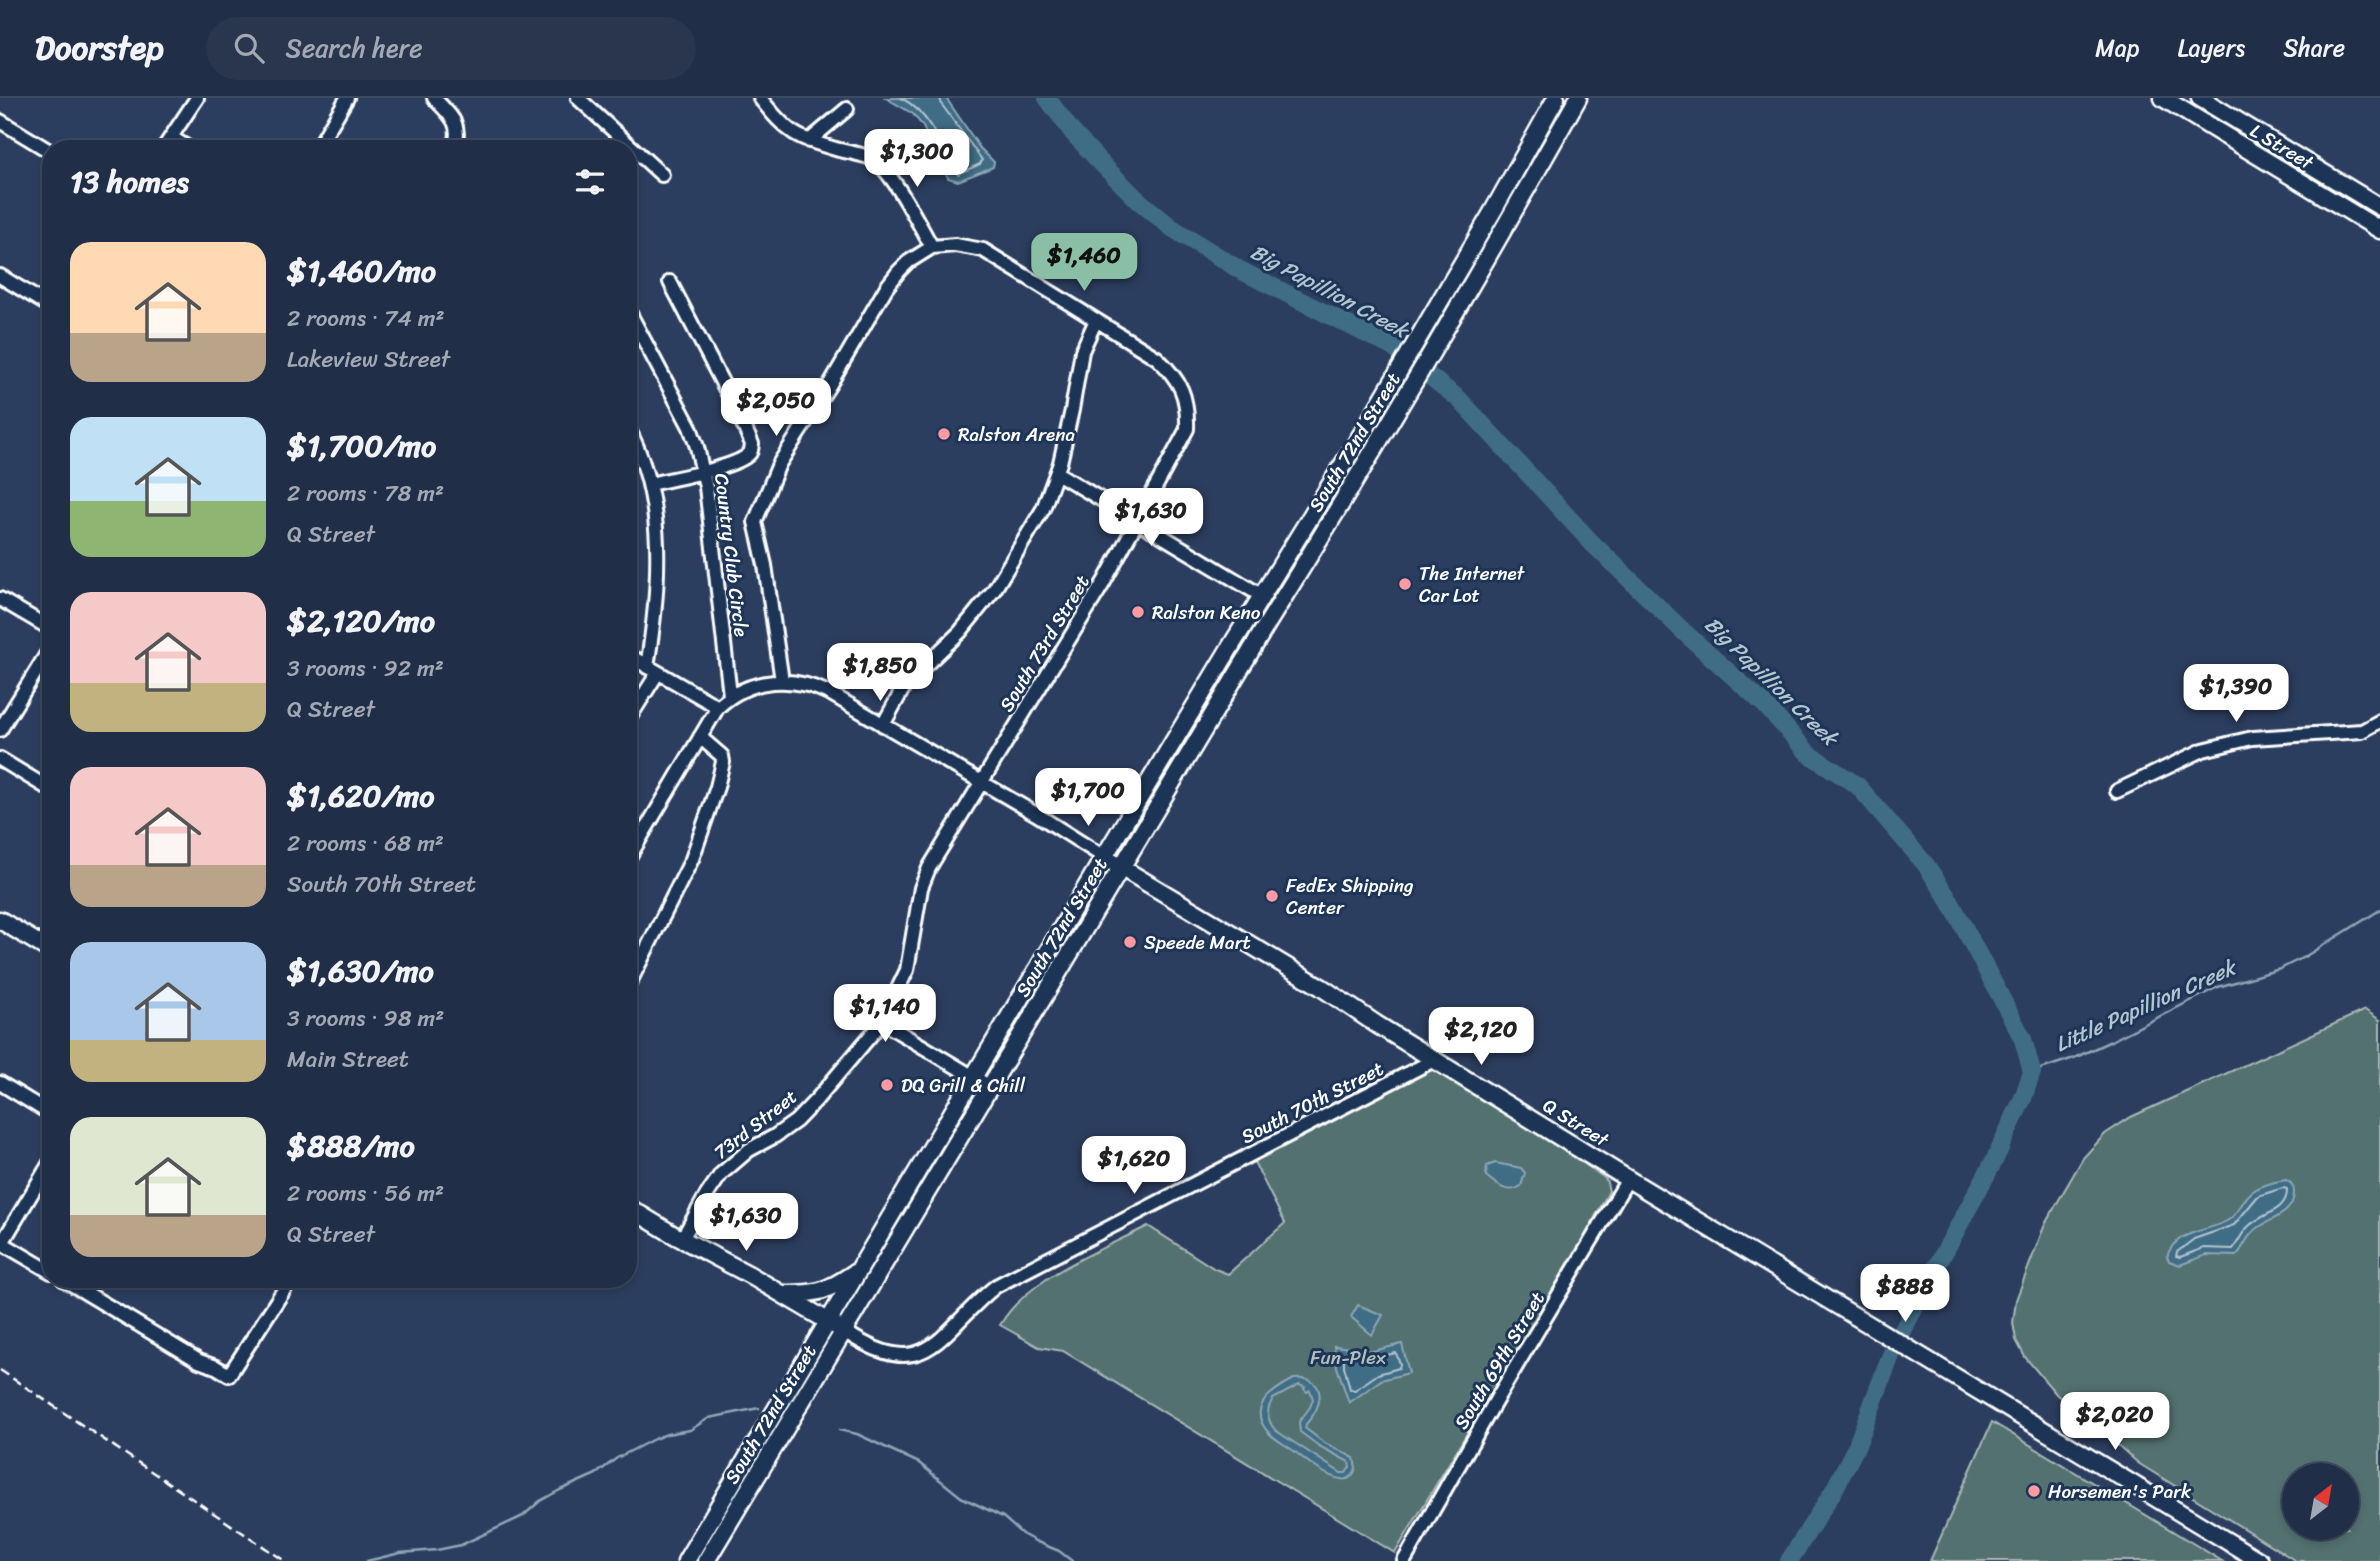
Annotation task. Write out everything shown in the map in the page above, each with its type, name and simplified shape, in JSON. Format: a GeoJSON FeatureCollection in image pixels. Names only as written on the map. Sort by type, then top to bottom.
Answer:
{"type":"FeatureCollection","features":[{"type":"Feature","properties":{"kind":"main road","name":"South 72nd Street"},"geometry":{"type":"LineString","coordinates":[[686,1561],[1104,857],[1430,319],[1556,98]]}},
{"type":"Feature","properties":{"kind":"main road","name":"South 72nd Street"},"geometry":{"type":"LineString","coordinates":[[706,1561],[1121,867],[1398,411],[1578,98]]}},
{"type":"Feature","properties":{"kind":"main road","name":"L Street"},"geometry":{"type":"LineString","coordinates":[[2163,98],[2380,230]]}},
{"type":"Feature","properties":{"kind":"main road","name":"L Street"},"geometry":{"type":"LineString","coordinates":[[2200,98],[2380,207]]}},
{"type":"Feature","properties":{"kind":"main road"},"geometry":{"type":"LineString","coordinates":[[1233,681],[1235,659],[1263,609],[1262,596]]}},
{"type":"Feature","properties":{"kind":"main road","name":"Q Street"},"geometry":{"type":"LineString","coordinates":[[1104,857],[1628,1179],[2260,1561]]}},
{"type":"Feature","properties":{"kind":"main road"},"geometry":{"type":"LineString","coordinates":[[0,920],[42,946]]}},
{"type":"Feature","properties":{"kind":"main road"},"geometry":{"type":"LineString","coordinates":[[637,1212],[844,1331]]}},
{"type":"Feature","properties":{"kind":"main road"},"geometry":{"type":"LineString","coordinates":[[783,1294],[820,1292],[859,1269]]}},
{"type":"Feature","properties":{"kind":"street"},"geometry":{"type":"LineString","coordinates":[[169,140],[197,98]]}},
{"type":"Feature","properties":{"kind":"street"},"geometry":{"type":"LineString","coordinates":[[322,140],[347,98]]}},
{"type":"Feature","properties":{"kind":"street"},"geometry":{"type":"LineString","coordinates":[[434,98],[454,119],[458,133],[456,140]]}},
{"type":"Feature","properties":{"kind":"street"},"geometry":{"type":"LineString","coordinates":[[760,98],[781,126],[808,141],[871,158],[886,170],[932,247]]}},
{"type":"Feature","properties":{"kind":"street"},"geometry":{"type":"LineString","coordinates":[[584,100],[626,140]]}},
{"type":"Feature","properties":{"kind":"street"},"geometry":{"type":"LineString","coordinates":[[808,141],[847,110]]}},
{"type":"Feature","properties":{"kind":"street"},"geometry":{"type":"LineString","coordinates":[[0,121],[42,147]]}},
{"type":"Feature","properties":{"kind":"street"},"geometry":{"type":"LineString","coordinates":[[171,137],[176,140]]}},
{"type":"Feature","properties":{"kind":"street"},"geometry":{"type":"LineString","coordinates":[[637,151],[662,175]]}},
{"type":"Feature","properties":{"kind":"street"},"geometry":{"type":"LineString","coordinates":[[782,681],[765,565],[755,523],[779,464],[886,288],[908,262],[932,247],[955,245],[983,250],[1096,320],[1082,351],[1072,410],[1056,473],[1043,509],[994,590],[960,632],[905,685],[883,724]]}},
{"type":"Feature","properties":{"kind":"street"},"geometry":{"type":"LineString","coordinates":[[0,276],[42,302]]}},
{"type":"Feature","properties":{"kind":"street"},"geometry":{"type":"LineString","coordinates":[[650,484],[703,472],[742,459],[748,455],[752,444],[750,435],[670,282]]}},
{"type":"Feature","properties":{"kind":"street","name":"South 73rd Street"},"geometry":{"type":"LineString","coordinates":[[982,783],[1048,676],[1187,429],[1188,408],[1184,393],[1172,373],[1157,358],[1096,320]]}},
{"type":"Feature","properties":{"kind":"street","name":"Country Club Circle"},"geometry":{"type":"LineString","coordinates":[[637,327],[690,427],[703,472],[730,695]]}},
{"type":"Feature","properties":{"kind":"street"},"geometry":{"type":"LineString","coordinates":[[637,447],[646,466],[650,484],[658,575],[652,670],[637,701]]}},
{"type":"Feature","properties":{"kind":"street"},"geometry":{"type":"LineString","coordinates":[[1056,473],[1262,596]]}},
{"type":"Feature","properties":{"kind":"street"},"geometry":{"type":"LineString","coordinates":[[0,598],[42,624]]}},
{"type":"Feature","properties":{"kind":"street"},"geometry":{"type":"LineString","coordinates":[[0,730],[42,661]]}},
{"type":"Feature","properties":{"kind":"street"},"geometry":{"type":"LineString","coordinates":[[637,661],[718,707]]}},
{"type":"Feature","properties":{"kind":"street","name":"Q Street"},"geometry":{"type":"LineString","coordinates":[[637,844],[718,707],[730,695],[753,686],[797,681],[817,687],[883,724],[1104,857]]}},
{"type":"Feature","properties":{"kind":"street"},"geometry":{"type":"LineString","coordinates":[[2117,791],[2203,750],[2252,737],[2362,731],[2380,721]]}},
{"type":"Feature","properties":{"kind":"street"},"geometry":{"type":"LineString","coordinates":[[637,968],[692,859],[714,797],[723,762],[718,751],[700,737]]}},
{"type":"Feature","properties":{"kind":"street"},"geometry":{"type":"LineString","coordinates":[[0,759],[42,785]]}},
{"type":"Feature","properties":{"kind":"street","name":"73rd Street"},"geometry":{"type":"LineString","coordinates":[[682,1239],[722,1174],[749,1150],[796,1121],[882,1022],[907,970],[925,878],[982,783]]}},
{"type":"Feature","properties":{"kind":"street"},"geometry":{"type":"LineString","coordinates":[[882,1022],[990,1087]]}},
{"type":"Feature","properties":{"kind":"street","name":"South 70th Street"},"geometry":{"type":"LineString","coordinates":[[844,1331],[866,1345],[885,1352],[896,1354],[924,1351],[939,1342],[996,1286],[1434,1060]]}},
{"type":"Feature","properties":{"kind":"street"},"geometry":{"type":"LineString","coordinates":[[0,1083],[42,1109]]}},
{"type":"Feature","properties":{"kind":"street"},"geometry":{"type":"LineString","coordinates":[[42,1176],[1,1242],[42,1267]]}},
{"type":"Feature","properties":{"kind":"street","name":"South 69th Street"},"geometry":{"type":"LineString","coordinates":[[1404,1561],[1628,1179]]}},
{"type":"Feature","properties":{"kind":"street"},"geometry":{"type":"LineString","coordinates":[[77,1288],[199,1361],[229,1375],[285,1288]]}},
{"type":"Feature","properties":{"kind":"green space"},"geometry":{"type":"Polygon","coordinates":[[[2365,1010],[2380,1020],[2380,1561],[2296,1561],[2138,1463],[2057,1395],[2025,1357],[2016,1340],[2013,1323],[2016,1300],[2045,1224],[2083,1158],[2105,1134],[2131,1117],[2365,1010]]]}},
{"type":"Feature","properties":{"kind":"green space","name":"Fun-Plex"},"geometry":{"type":"Polygon","coordinates":[[[1430,1067],[1531,1127],[1606,1179],[1609,1191],[1580,1245],[1395,1553],[1063,1351],[1039,1347],[1000,1325],[1012,1308],[1046,1279],[1148,1226],[1215,1269],[1228,1274],[1285,1223],[1253,1160],[1430,1067]]]}},
{"type":"Feature","properties":{"kind":"green space","name":"Horsemen's Park"},"geometry":{"type":"Polygon","coordinates":[[[1992,1422],[2222,1561],[1930,1561],[1992,1422]]]}},
{"type":"Feature","properties":{"kind":"water"},"geometry":{"type":"Polygon","coordinates":[[[886,98],[946,98],[980,148],[994,162],[993,167],[958,181],[948,178],[922,125],[913,114],[886,98]]]}},
{"type":"Feature","properties":{"kind":"water"},"geometry":{"type":"Polygon","coordinates":[[[1495,1163],[1521,1168],[1525,1173],[1521,1186],[1507,1189],[1486,1176],[1487,1166],[1495,1163]]]}},
{"type":"Feature","properties":{"kind":"water"},"geometry":{"type":"Polygon","coordinates":[[[2286,1180],[2294,1191],[2289,1208],[2257,1228],[2236,1256],[2206,1255],[2180,1265],[2169,1261],[2167,1257],[2177,1241],[2230,1219],[2247,1197],[2259,1187],[2286,1180]]]}},
{"type":"Feature","properties":{"kind":"water"},"geometry":{"type":"Polygon","coordinates":[[[1358,1305],[1383,1315],[1372,1335],[1351,1317],[1358,1305]]]}},
{"type":"Feature","properties":{"kind":"water"},"geometry":{"type":"Polygon","coordinates":[[[1402,1344],[1409,1373],[1381,1380],[1349,1403],[1337,1367],[1334,1346],[1373,1351],[1402,1344]]]}},
{"type":"Feature","properties":{"kind":"water"},"geometry":{"type":"Polygon","coordinates":[[[1294,1379],[1305,1379],[1317,1387],[1319,1401],[1305,1428],[1323,1442],[1354,1458],[1356,1468],[1349,1478],[1328,1475],[1316,1468],[1274,1438],[1262,1423],[1261,1406],[1271,1393],[1294,1379]],[[1299,1385],[1273,1399],[1268,1411],[1270,1422],[1275,1430],[1341,1473],[1346,1473],[1350,1467],[1349,1462],[1300,1432],[1299,1422],[1313,1399],[1310,1390],[1307,1392],[1305,1387],[1299,1385]]]}},
{"type":"Feature","properties":{"kind":"waterway","name":"Big Papillion Creek"},"geometry":{"type":"LineString","coordinates":[[1047,98],[1073,133],[1103,165],[1138,200],[1172,228],[1240,270],[1392,347],[1459,399],[1591,542],[1684,632],[1765,705],[1809,754],[1858,786],[1926,865],[1950,901],[2023,1039],[2032,1072],[2023,1098],[1995,1159],[1891,1355],[1857,1445],[1834,1490],[1789,1561]]}},
{"type":"Feature","properties":{"kind":"waterway","name":"Little Papillion Creek"},"geometry":{"type":"LineString","coordinates":[[2032,1072],[2074,1058],[2218,987],[2280,969],[2380,910]]}},
{"type":"Feature","properties":{"kind":"waterway"},"geometry":{"type":"LineString","coordinates":[[367,1561],[400,1553],[461,1545],[523,1516],[540,1501],[596,1474],[617,1458],[654,1439],[690,1430],[709,1418],[759,1408]]}},
{"type":"Feature","properties":{"kind":"waterway"},"geometry":{"type":"LineString","coordinates":[[839,1430],[857,1434],[919,1463],[961,1497],[1003,1517],[1022,1534],[1059,1551],[1072,1561]]}},
{"type":"Feature","properties":{"kind":"railway"},"geometry":{"type":"LineString","coordinates":[[0,1370],[285,1561]]}},
{"type":"Feature","properties":{"kind":"place","name":"Ralston Arena"},"geometry":{"type":"Point","coordinates":[944,434]}},
{"type":"Feature","properties":{"kind":"place","name":"The Internet Car Lot"},"geometry":{"type":"Point","coordinates":[1405,584]}},
{"type":"Feature","properties":{"kind":"place","name":"Ralston Keno"},"geometry":{"type":"Point","coordinates":[1138,612]}},
{"type":"Feature","properties":{"kind":"place","name":"FedEx Shipping Center"},"geometry":{"type":"Point","coordinates":[1272,896]}},
{"type":"Feature","properties":{"kind":"place","name":"Speede Mart"},"geometry":{"type":"Point","coordinates":[1130,942]}},
{"type":"Feature","properties":{"kind":"place","name":"DQ Grill & Chill"},"geometry":{"type":"Point","coordinates":[887,1085]}},
{"type":"Feature","properties":{"kind":"place","name":"Horsemen's Park"},"geometry":{"type":"Point","coordinates":[2034,1491]}}]}
